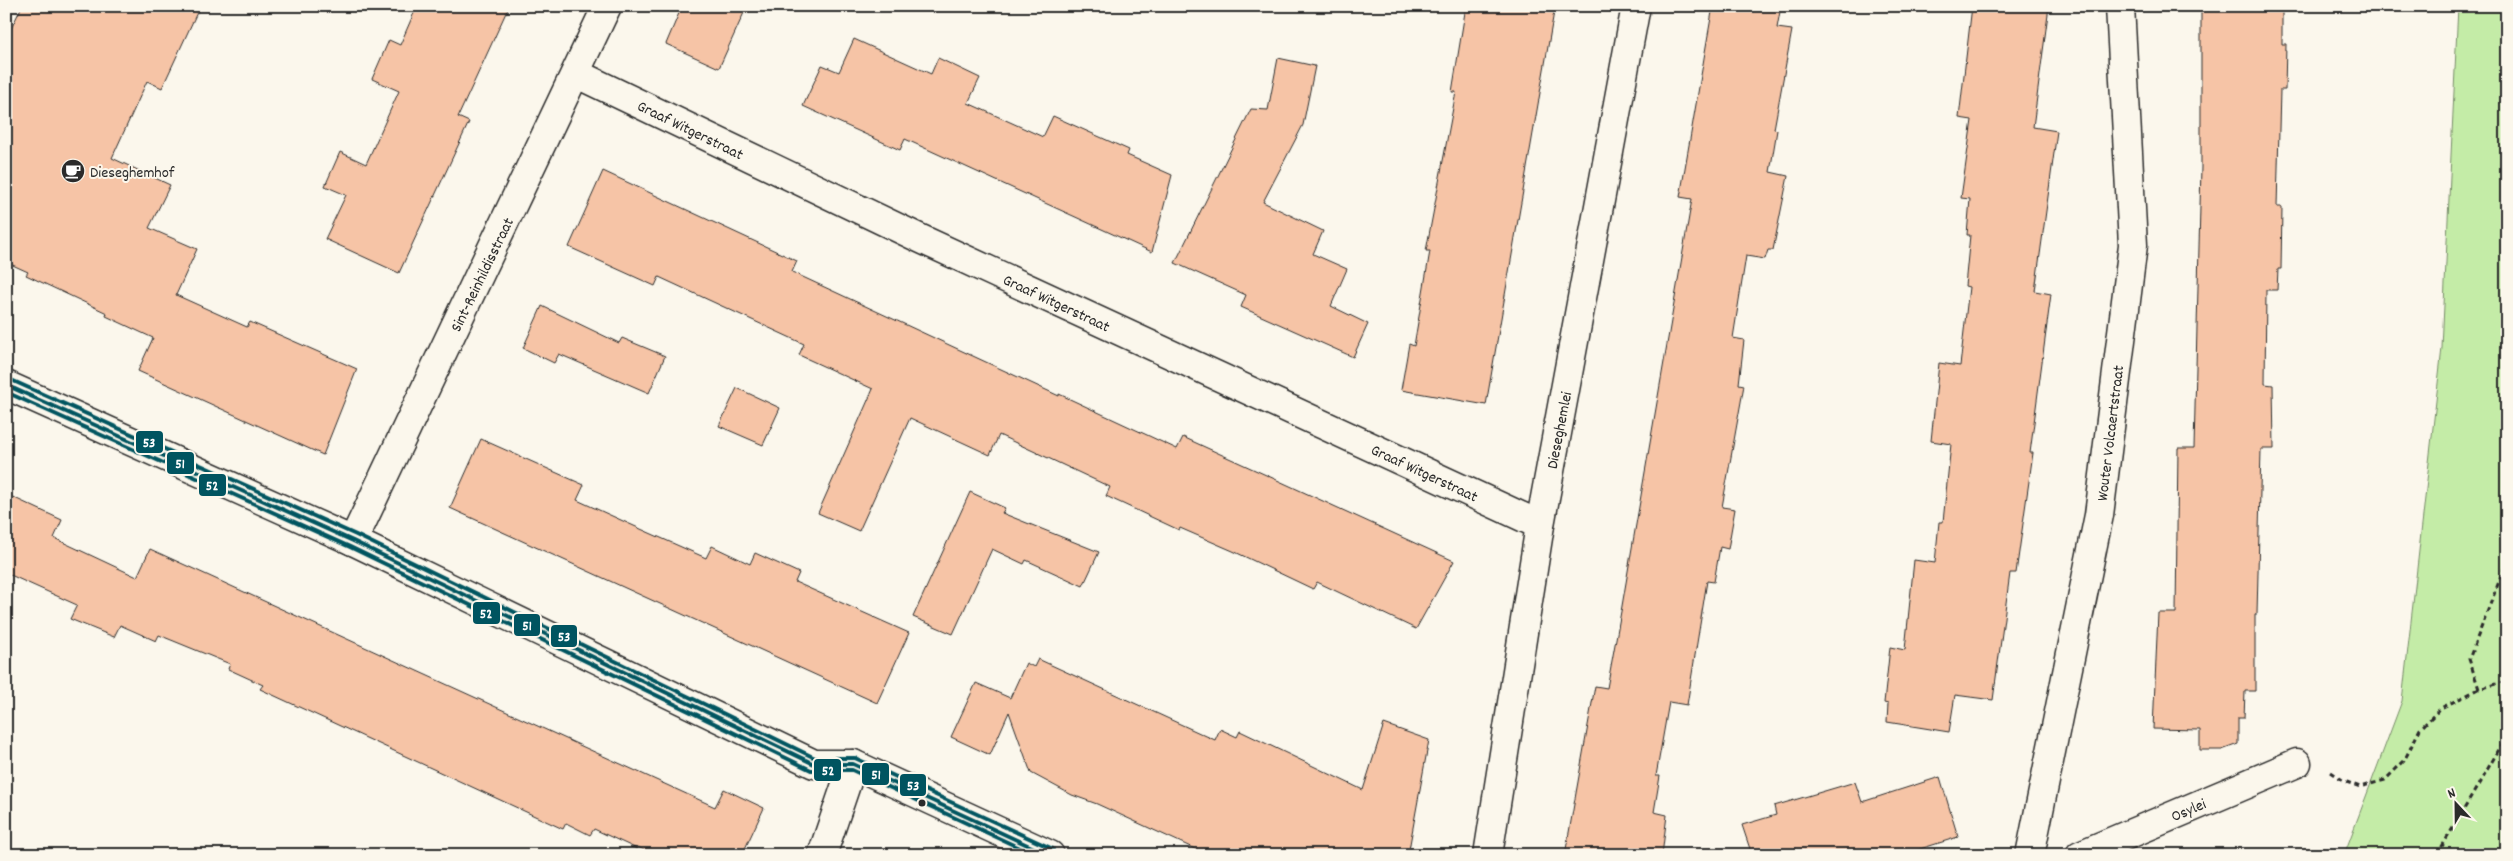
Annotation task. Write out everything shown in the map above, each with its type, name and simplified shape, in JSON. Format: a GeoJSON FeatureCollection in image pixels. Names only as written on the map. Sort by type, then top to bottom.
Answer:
{"type":"FeatureCollection","features":[{"type":"Feature","properties":{"kind":"street","name":"Sint-Reinhildisstraat"},"geometry":{"type":"LineString","coordinates":[[354,541],[577,74],[607,6]]}},
{"type":"Feature","properties":{"kind":"street","name":"Dieseghemlei"},"geometry":{"type":"LineString","coordinates":[[1488,855],[1540,525],[1636,6]]}},
{"type":"Feature","properties":{"kind":"street","name":"Wouter Volcaertstraat"},"geometry":{"type":"LineString","coordinates":[[2030,855],[2099,515],[2133,245],[2120,6]]}},
{"type":"Feature","properties":{"kind":"street","name":"Graaf Witgerstraat"},"geometry":{"type":"LineString","coordinates":[[577,74],[919,238],[1540,525]]}},
{"type":"Feature","properties":{"kind":"street"},"geometry":{"type":"LineString","coordinates":[[6,385],[354,541],[814,764],[853,764],[1050,855]]}},
{"type":"Feature","properties":{"kind":"street","name":"Osylei"},"geometry":{"type":"LineString","coordinates":[[2080,855],[2297,763]]}},
{"type":"Feature","properties":{"kind":"street"},"geometry":{"type":"LineString","coordinates":[[822,855],[853,764]]}},
{"type":"Feature","properties":{"kind":"path"},"geometry":{"type":"LineString","coordinates":[[2479,689],[2469,659],[2507,561]]}},
{"type":"Feature","properties":{"kind":"path"},"geometry":{"type":"LineString","coordinates":[[2297,763],[2328,770],[2344,781],[2360,787],[2385,780],[2404,761],[2420,730],[2441,708],[2479,689],[2507,682]]}},
{"type":"Feature","properties":{"kind":"path"},"geometry":{"type":"LineString","coordinates":[[2437,855],[2507,736]]}},
{"type":"Feature","properties":{"kind":"green space"},"geometry":{"type":"Polygon","coordinates":[[[2458,6],[2507,6],[2507,855],[2344,855],[2402,701],[2442,348],[2458,6]]]}},
{"type":"Feature","properties":{"kind":"building","name":"Dieseghemhof"},"geometry":{"type":"Polygon","coordinates":[[[22,6],[200,6],[162,88],[147,81],[112,158],[170,185],[149,228],[197,249],[176,295],[247,327],[250,322],[357,369],[323,455],[138,371],[153,338],[106,316],[107,313],[26,275],[28,272],[6,262],[6,39],[22,6]]]}},
{"type":"Feature","properties":{"kind":"building"},"geometry":{"type":"Polygon","coordinates":[[[417,6],[509,6],[458,117],[469,122],[399,273],[325,239],[346,195],[325,186],[340,152],[366,164],[399,91],[372,79],[389,40],[400,45],[417,6]]]}},
{"type":"Feature","properties":{"kind":"building"},"geometry":{"type":"Polygon","coordinates":[[[682,6],[747,6],[719,68],[666,44],[682,6]]]}},
{"type":"Feature","properties":{"kind":"building"},"geometry":{"type":"Polygon","coordinates":[[[1466,6],[1555,6],[1486,405],[1401,390],[1409,344],[1414,346],[1430,251],[1426,251],[1456,92],[1452,92],[1466,6]]]}},
{"type":"Feature","properties":{"kind":"building"},"geometry":{"type":"Polygon","coordinates":[[[1713,6],[1781,6],[1777,28],[1792,30],[1774,129],[1777,130],[1770,172],[1788,176],[1773,250],[1768,250],[1765,259],[1746,256],[1733,338],[1744,340],[1739,384],[1744,385],[1722,507],[1735,509],[1728,549],[1720,547],[1714,582],[1707,581],[1687,705],[1669,702],[1656,776],[1660,776],[1654,812],[1667,815],[1662,855],[1565,855],[1595,686],[1607,688],[1622,606],[1692,199],[1680,197],[1713,6]]]}},
{"type":"Feature","properties":{"kind":"building"},"geometry":{"type":"Polygon","coordinates":[[[1972,6],[2049,6],[2033,127],[2057,131],[2035,291],[2051,294],[2030,453],[2033,453],[2016,573],[2010,573],[1993,700],[1955,695],[1949,732],[1887,722],[1888,704],[1884,703],[1890,647],[1905,650],[1914,560],[1935,563],[1939,522],[1943,522],[1951,444],[1931,441],[1939,363],[1960,366],[1969,287],[1965,286],[1970,235],[1967,235],[1970,199],[1961,198],[1972,120],[1959,118],[1972,6]]]}},
{"type":"Feature","properties":{"kind":"building"},"geometry":{"type":"Polygon","coordinates":[[[2201,6],[2282,6],[2282,44],[2286,44],[2285,90],[2280,90],[2277,207],[2282,207],[2281,269],[2278,269],[2277,290],[2266,290],[2265,384],[2273,385],[2274,449],[2261,449],[2257,614],[2255,614],[2255,691],[2245,691],[2244,718],[2238,718],[2238,744],[2222,750],[2200,750],[2200,730],[2153,729],[2158,613],[2176,613],[2178,448],[2194,448],[2201,167],[2201,6]]]}},
{"type":"Feature","properties":{"kind":"building"},"geometry":{"type":"Polygon","coordinates":[[[854,39],[931,74],[938,58],[980,78],[968,103],[1043,137],[1053,116],[1129,150],[1127,155],[1172,175],[1152,252],[905,139],[900,150],[803,106],[822,65],[839,72],[854,39]]]}},
{"type":"Feature","properties":{"kind":"building"},"geometry":{"type":"Polygon","coordinates":[[[1278,58],[1315,66],[1303,125],[1263,202],[1323,231],[1313,254],[1347,269],[1331,306],[1368,324],[1353,357],[1241,307],[1246,295],[1175,263],[1251,109],[1268,110],[1278,58]]]}},
{"type":"Feature","properties":{"kind":"building"},"geometry":{"type":"Polygon","coordinates":[[[603,171],[797,261],[792,272],[1059,396],[1059,394],[1177,449],[1183,437],[1454,561],[1416,629],[1317,582],[1313,589],[1233,551],[1180,528],[1179,530],[1106,496],[1110,487],[999,435],[990,455],[910,418],[859,531],[818,513],[873,389],[799,355],[804,344],[659,277],[655,286],[569,247],[603,171]]]}},
{"type":"Feature","properties":{"kind":"building"},"geometry":{"type":"Polygon","coordinates":[[[542,306],[619,343],[622,338],[665,356],[649,393],[559,354],[554,363],[523,348],[542,306]]]}},
{"type":"Feature","properties":{"kind":"building"},"geometry":{"type":"Polygon","coordinates":[[[737,388],[780,408],[763,445],[719,426],[737,388]]]}},
{"type":"Feature","properties":{"kind":"building"},"geometry":{"type":"Polygon","coordinates":[[[481,439],[584,485],[577,500],[634,526],[706,558],[712,546],[750,564],[755,553],[799,573],[795,582],[909,633],[877,703],[450,508],[481,439]]]}},
{"type":"Feature","properties":{"kind":"building"},"geometry":{"type":"Polygon","coordinates":[[[970,492],[1005,508],[1002,513],[1099,552],[1083,586],[1026,560],[1024,564],[992,549],[953,634],[913,617],[970,492]]]}},
{"type":"Feature","properties":{"kind":"building"},"geometry":{"type":"Polygon","coordinates":[[[6,494],[62,520],[54,538],[137,577],[150,549],[715,807],[724,789],[764,808],[742,855],[654,855],[594,829],[590,835],[566,823],[563,829],[260,689],[263,685],[228,669],[230,664],[159,635],[156,641],[120,625],[114,637],[70,619],[77,605],[6,573],[6,494]]]}},
{"type":"Feature","properties":{"kind":"building"},"geometry":{"type":"Polygon","coordinates":[[[1038,659],[1215,740],[1220,729],[1237,737],[1240,731],[1363,790],[1384,724],[1429,740],[1408,855],[1208,855],[1097,804],[1072,795],[1031,773],[1009,712],[990,755],[951,737],[976,683],[1010,698],[1026,663],[1034,667],[1038,659]]]}},
{"type":"Feature","properties":{"kind":"building"},"geometry":{"type":"Polygon","coordinates":[[[1940,777],[1958,837],[1901,855],[1752,855],[1742,825],[1776,815],[1774,806],[1855,782],[1862,802],[1940,777]]]}},
{"type":"Feature","properties":{"kind":"transit line","name":"53"},"geometry":{"type":"LineString","coordinates":[[9,379],[356,535],[815,758],[855,758],[1053,849]]}},
{"type":"Feature","properties":{"kind":"transit line","name":"51"},"geometry":{"type":"LineString","coordinates":[[6,385],[353,541],[814,764],[853,764],[1049,855]]}},
{"type":"Feature","properties":{"kind":"transit line","name":"52"},"geometry":{"type":"LineString","coordinates":[[6,392],[350,547],[811,770],[852,770],[1035,855]]}},
{"type":"Feature","properties":{"kind":"place","name":"Dieseghemhof"},"geometry":{"type":"Point","coordinates":[73,171]}}]}
